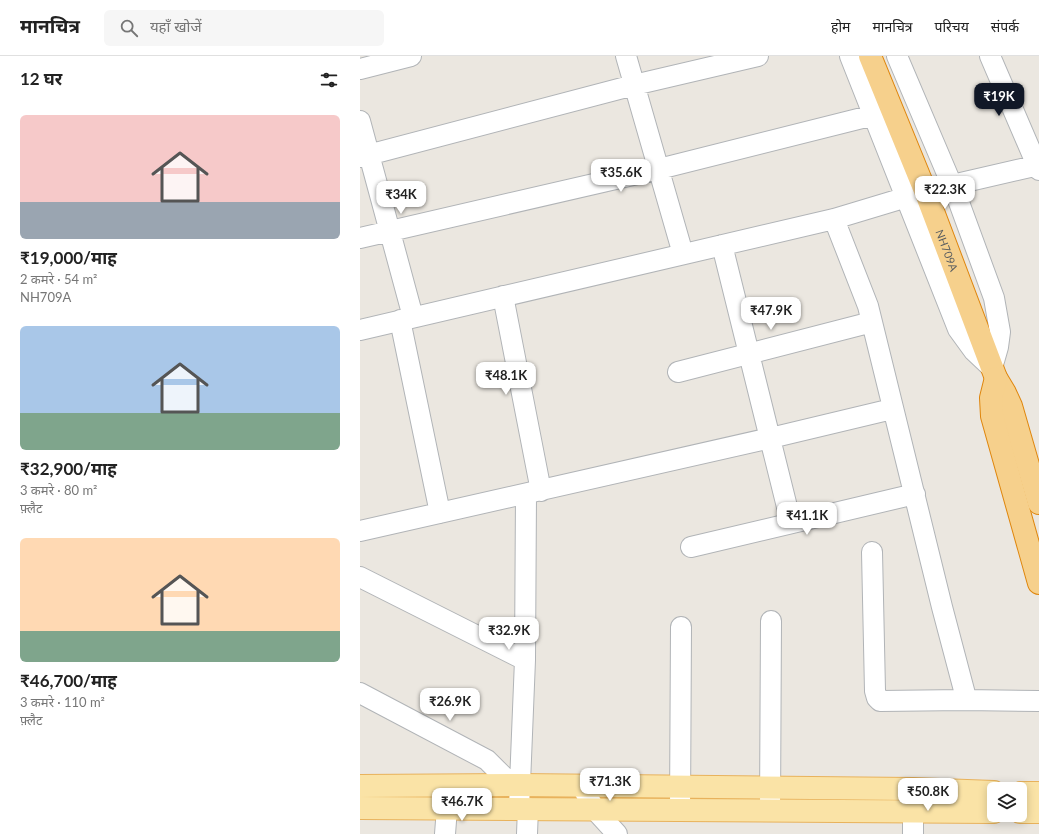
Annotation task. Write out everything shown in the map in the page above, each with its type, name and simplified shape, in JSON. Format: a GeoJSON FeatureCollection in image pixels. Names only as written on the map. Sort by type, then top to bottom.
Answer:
{"type":"FeatureCollection","features":[{"type":"Feature","properties":{"kind":"highway","name":"NH709A"},"geometry":{"type":"LineString","coordinates":[[870,56],[918,173],[994,373],[1011,406],[1039,500]]}},
{"type":"Feature","properties":{"kind":"highway"},"geometry":{"type":"LineString","coordinates":[[994,373],[991,398],[992,416],[1039,583]]}},
{"type":"Feature","properties":{"kind":"main road"},"geometry":{"type":"LineString","coordinates":[[360,786],[516,785],[582,787],[913,789],[987,792]]}},
{"type":"Feature","properties":{"kind":"main road"},"geometry":{"type":"LineString","coordinates":[[1027,793],[1039,793]]}},
{"type":"Feature","properties":{"kind":"main road"},"geometry":{"type":"LineString","coordinates":[[360,808],[987,812]]}},
{"type":"Feature","properties":{"kind":"main road"},"geometry":{"type":"LineString","coordinates":[[1027,812],[1039,812]]}},
{"type":"Feature","properties":{"kind":"street"},"geometry":{"type":"LineString","coordinates":[[360,68],[411,56]]}},
{"type":"Feature","properties":{"kind":"street"},"geometry":{"type":"LineString","coordinates":[[626,56],[683,254]]}},
{"type":"Feature","properties":{"kind":"street"},"geometry":{"type":"LineString","coordinates":[[364,156],[634,85],[758,56]]}},
{"type":"Feature","properties":{"kind":"street"},"geometry":{"type":"LineString","coordinates":[[850,56],[958,328],[970,346],[994,373]]}},
{"type":"Feature","properties":{"kind":"street"},"geometry":{"type":"LineString","coordinates":[[896,56],[952,185],[992,291],[998,314],[1000,332],[994,373]]}},
{"type":"Feature","properties":{"kind":"street"},"geometry":{"type":"LineString","coordinates":[[952,185],[1038,167],[990,56]]}},
{"type":"Feature","properties":{"kind":"street"},"geometry":{"type":"LineString","coordinates":[[360,238],[659,169],[874,115]]}},
{"type":"Feature","properties":{"kind":"street"},"geometry":{"type":"LineString","coordinates":[[360,121],[364,156],[389,231],[407,319],[440,513]]}},
{"type":"Feature","properties":{"kind":"street"},"geometry":{"type":"LineString","coordinates":[[360,330],[834,219],[907,197]]}},
{"type":"Feature","properties":{"kind":"street"},"geometry":{"type":"LineString","coordinates":[[834,219],[868,306],[892,409],[915,494],[942,607],[966,694],[964,700]]}},
{"type":"Feature","properties":{"kind":"street"},"geometry":{"type":"LineString","coordinates":[[722,245],[791,523]]}},
{"type":"Feature","properties":{"kind":"street"},"geometry":{"type":"LineString","coordinates":[[503,296],[533,492],[525,660],[516,785],[523,808],[527,834]]}},
{"type":"Feature","properties":{"kind":"street"},"geometry":{"type":"LineString","coordinates":[[678,372],[872,322]]}},
{"type":"Feature","properties":{"kind":"street"},"geometry":{"type":"LineString","coordinates":[[360,531],[771,438],[892,409]]}},
{"type":"Feature","properties":{"kind":"street"},"geometry":{"type":"LineString","coordinates":[[691,547],[915,494]]}},
{"type":"Feature","properties":{"kind":"street"},"geometry":{"type":"LineString","coordinates":[[872,552],[875,691],[877,698],[880,700],[1039,701]]}},
{"type":"Feature","properties":{"kind":"street"},"geometry":{"type":"LineString","coordinates":[[360,577],[525,660]]}},
{"type":"Feature","properties":{"kind":"street"},"geometry":{"type":"LineString","coordinates":[[770,810],[771,621]]}},
{"type":"Feature","properties":{"kind":"street"},"geometry":{"type":"LineString","coordinates":[[680,810],[681,627]]}},
{"type":"Feature","properties":{"kind":"street"},"geometry":{"type":"LineString","coordinates":[[360,693],[487,760],[516,785]]}},
{"type":"Feature","properties":{"kind":"street"},"geometry":{"type":"LineString","coordinates":[[582,787],[596,810],[617,834]]}},
{"type":"Feature","properties":{"kind":"street"},"geometry":{"type":"LineString","coordinates":[[913,789],[913,834]]}},
{"type":"Feature","properties":{"kind":"street"},"geometry":{"type":"LineString","coordinates":[[446,834],[447,808]]}}]}
